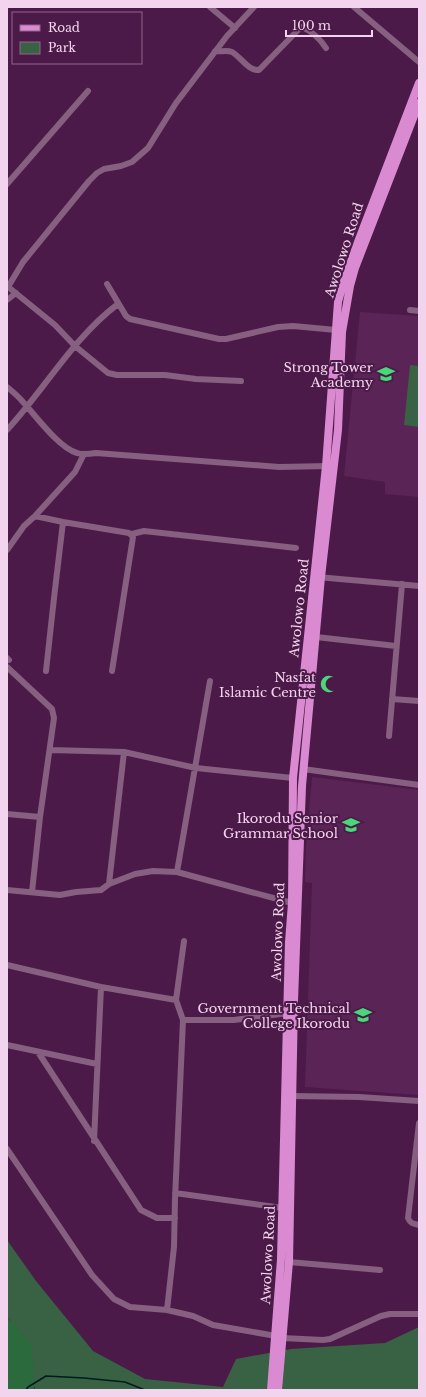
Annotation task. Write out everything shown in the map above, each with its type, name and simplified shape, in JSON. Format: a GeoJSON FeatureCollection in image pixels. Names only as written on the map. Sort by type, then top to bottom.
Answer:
{"type":"FeatureCollection","features":[{"type":"Feature","properties":{"kind":"main road","name":"Awolowo Road"},"geometry":{"type":"LineString","coordinates":[[271,1390],[289,1262],[294,927],[292,903],[293,778],[329,466],[338,302],[342,284],[373,200],[419,83]]}},
{"type":"Feature","properties":{"kind":"main road","name":"Awolowo Road"},"geometry":{"type":"LineString","coordinates":[[329,466],[338,430],[342,332],[350,286],[355,268],[419,103]]}},
{"type":"Feature","properties":{"kind":"main road","name":"Awolowo Road"},"geometry":{"type":"LineString","coordinates":[[278,1390],[288,1013],[303,769],[316,637],[317,577]]}},
{"type":"Feature","properties":{"kind":"street"},"geometry":{"type":"LineString","coordinates":[[210,7],[235,28]]}},
{"type":"Feature","properties":{"kind":"street"},"geometry":{"type":"LineString","coordinates":[[241,381],[196,379],[165,375],[117,375],[108,373],[75,346],[55,325],[8,286],[23,262],[97,173],[104,169],[121,166],[132,162],[148,148],[176,103],[215,51],[254,7]]}},
{"type":"Feature","properties":{"kind":"street"},"geometry":{"type":"LineString","coordinates":[[354,7],[419,62]]}},
{"type":"Feature","properties":{"kind":"street"},"geometry":{"type":"LineString","coordinates":[[215,51],[231,52],[250,68],[259,70],[301,27],[304,27],[317,37],[326,48]]}},
{"type":"Feature","properties":{"kind":"street"},"geometry":{"type":"LineString","coordinates":[[7,184],[88,91]]}},
{"type":"Feature","properties":{"kind":"street"},"geometry":{"type":"LineString","coordinates":[[107,284],[126,316],[130,318],[218,339],[226,339],[278,327],[293,326],[336,330]]}},
{"type":"Feature","properties":{"kind":"street"},"geometry":{"type":"LineString","coordinates":[[7,300],[16,294]]}},
{"type":"Feature","properties":{"kind":"street"},"geometry":{"type":"LineString","coordinates":[[7,430],[84,335],[105,314],[118,304]]}},
{"type":"Feature","properties":{"kind":"street"},"geometry":{"type":"LineString","coordinates":[[410,310],[419,311]]}},
{"type":"Feature","properties":{"kind":"street"},"geometry":{"type":"LineString","coordinates":[[7,386],[64,445],[77,454],[96,453],[279,467],[329,466]]}},
{"type":"Feature","properties":{"kind":"street"},"geometry":{"type":"LineString","coordinates":[[7,550],[24,526],[75,472],[84,454]]}},
{"type":"Feature","properties":{"kind":"street"},"geometry":{"type":"LineString","coordinates":[[35,516],[132,534],[144,531],[296,548]]}},
{"type":"Feature","properties":{"kind":"street"},"geometry":{"type":"LineString","coordinates":[[46,671],[63,522]]}},
{"type":"Feature","properties":{"kind":"street"},"geometry":{"type":"LineString","coordinates":[[112,671],[133,537],[132,534]]}},
{"type":"Feature","properties":{"kind":"street"},"geometry":{"type":"LineString","coordinates":[[317,577],[419,586]]}},
{"type":"Feature","properties":{"kind":"street"},"geometry":{"type":"LineString","coordinates":[[389,736],[402,584]]}},
{"type":"Feature","properties":{"kind":"street"},"geometry":{"type":"LineString","coordinates":[[316,637],[396,646]]}},
{"type":"Feature","properties":{"kind":"street"},"geometry":{"type":"LineString","coordinates":[[7,667],[54,712],[32,892]]}},
{"type":"Feature","properties":{"kind":"street"},"geometry":{"type":"LineString","coordinates":[[177,872],[210,681]]}},
{"type":"Feature","properties":{"kind":"street"},"geometry":{"type":"LineString","coordinates":[[392,699],[419,701]]}},
{"type":"Feature","properties":{"kind":"street"},"geometry":{"type":"LineString","coordinates":[[50,750],[124,752],[196,768],[293,778]]}},
{"type":"Feature","properties":{"kind":"street"},"geometry":{"type":"LineString","coordinates":[[109,884],[124,752]]}},
{"type":"Feature","properties":{"kind":"street"},"geometry":{"type":"LineString","coordinates":[[303,769],[419,784]]}},
{"type":"Feature","properties":{"kind":"street"},"geometry":{"type":"LineString","coordinates":[[7,814],[40,817]]}},
{"type":"Feature","properties":{"kind":"street"},"geometry":{"type":"LineString","coordinates":[[7,890],[60,895],[100,890],[109,884],[135,874],[153,871],[177,872],[292,903]]}},
{"type":"Feature","properties":{"kind":"street"},"geometry":{"type":"LineString","coordinates":[[167,1310],[174,1247],[183,1020],[176,1000],[184,942]]}},
{"type":"Feature","properties":{"kind":"street"},"geometry":{"type":"LineString","coordinates":[[7,965],[101,987],[176,1000]]}},
{"type":"Feature","properties":{"kind":"street"},"geometry":{"type":"LineString","coordinates":[[94,1141],[101,987]]}},
{"type":"Feature","properties":{"kind":"street"},"geometry":{"type":"LineString","coordinates":[[183,1020],[234,1020],[288,1013]]}},
{"type":"Feature","properties":{"kind":"street"},"geometry":{"type":"LineString","coordinates":[[7,1045],[97,1064]]}},
{"type":"Feature","properties":{"kind":"street"},"geometry":{"type":"LineString","coordinates":[[38,1052],[94,1141],[140,1210],[156,1218],[175,1218]]}},
{"type":"Feature","properties":{"kind":"street"},"geometry":{"type":"LineString","coordinates":[[292,1096],[359,1097],[419,1101]]}},
{"type":"Feature","properties":{"kind":"street"},"geometry":{"type":"LineString","coordinates":[[419,1123],[408,1218],[413,1224],[419,1225]]}},
{"type":"Feature","properties":{"kind":"street"},"geometry":{"type":"LineString","coordinates":[[7,1149],[92,1275],[118,1302],[130,1307],[167,1310],[193,1316],[214,1325],[279,1337],[323,1340],[330,1339],[381,1316],[390,1314],[419,1314]]}},
{"type":"Feature","properties":{"kind":"street"},"geometry":{"type":"LineString","coordinates":[[175,1193],[283,1208]]}},
{"type":"Feature","properties":{"kind":"street"},"geometry":{"type":"LineString","coordinates":[[289,1262],[380,1270]]}},
{"type":"Feature","properties":{"kind":"shaded area","name":"Strong Tower Academy"},"geometry":{"type":"Polygon","coordinates":[[[360,312],[419,316],[419,497],[385,494],[385,482],[344,476],[360,312]]]}},
{"type":"Feature","properties":{"kind":"shaded area","name":"Government Technical College Ikorodu"},"geometry":{"type":"Polygon","coordinates":[[[312,777],[419,790],[419,1095],[305,1087],[312,883],[305,882],[306,848],[312,777]]]}},
{"type":"Feature","properties":{"kind":"green space"},"geometry":{"type":"Polygon","coordinates":[[[410,365],[419,366],[419,427],[404,425],[410,365]]]}},
{"type":"Feature","properties":{"kind":"green space"},"geometry":{"type":"Polygon","coordinates":[[[7,1240],[36,1281],[93,1351],[145,1379],[223,1387],[236,1359],[291,1349],[385,1343],[419,1327],[419,1390],[34,1390],[35,1389],[10,1320],[7,1317],[7,1240]]]}},
{"type":"Feature","properties":{"kind":"green space"},"geometry":{"type":"Polygon","coordinates":[[[7,1317],[32,1346],[34,1390],[7,1390],[7,1317]]]}},
{"type":"Feature","properties":{"kind":"waterway"},"geometry":{"type":"LineString","coordinates":[[26,1390],[28,1387],[46,1376],[125,1382],[145,1390]]}},
{"type":"Feature","properties":{"kind":"place","name":"Strong Tower Academy"},"geometry":{"type":"Point","coordinates":[386,374]}},
{"type":"Feature","properties":{"kind":"place","name":"Nasfat Islamic Centre"},"geometry":{"type":"Point","coordinates":[329,684]}},
{"type":"Feature","properties":{"kind":"place","name":"Ikorodu Senior Grammar School"},"geometry":{"type":"Point","coordinates":[351,825]}},
{"type":"Feature","properties":{"kind":"place","name":"Government Technical College Ikorodu"},"geometry":{"type":"Point","coordinates":[363,1015]}}]}
